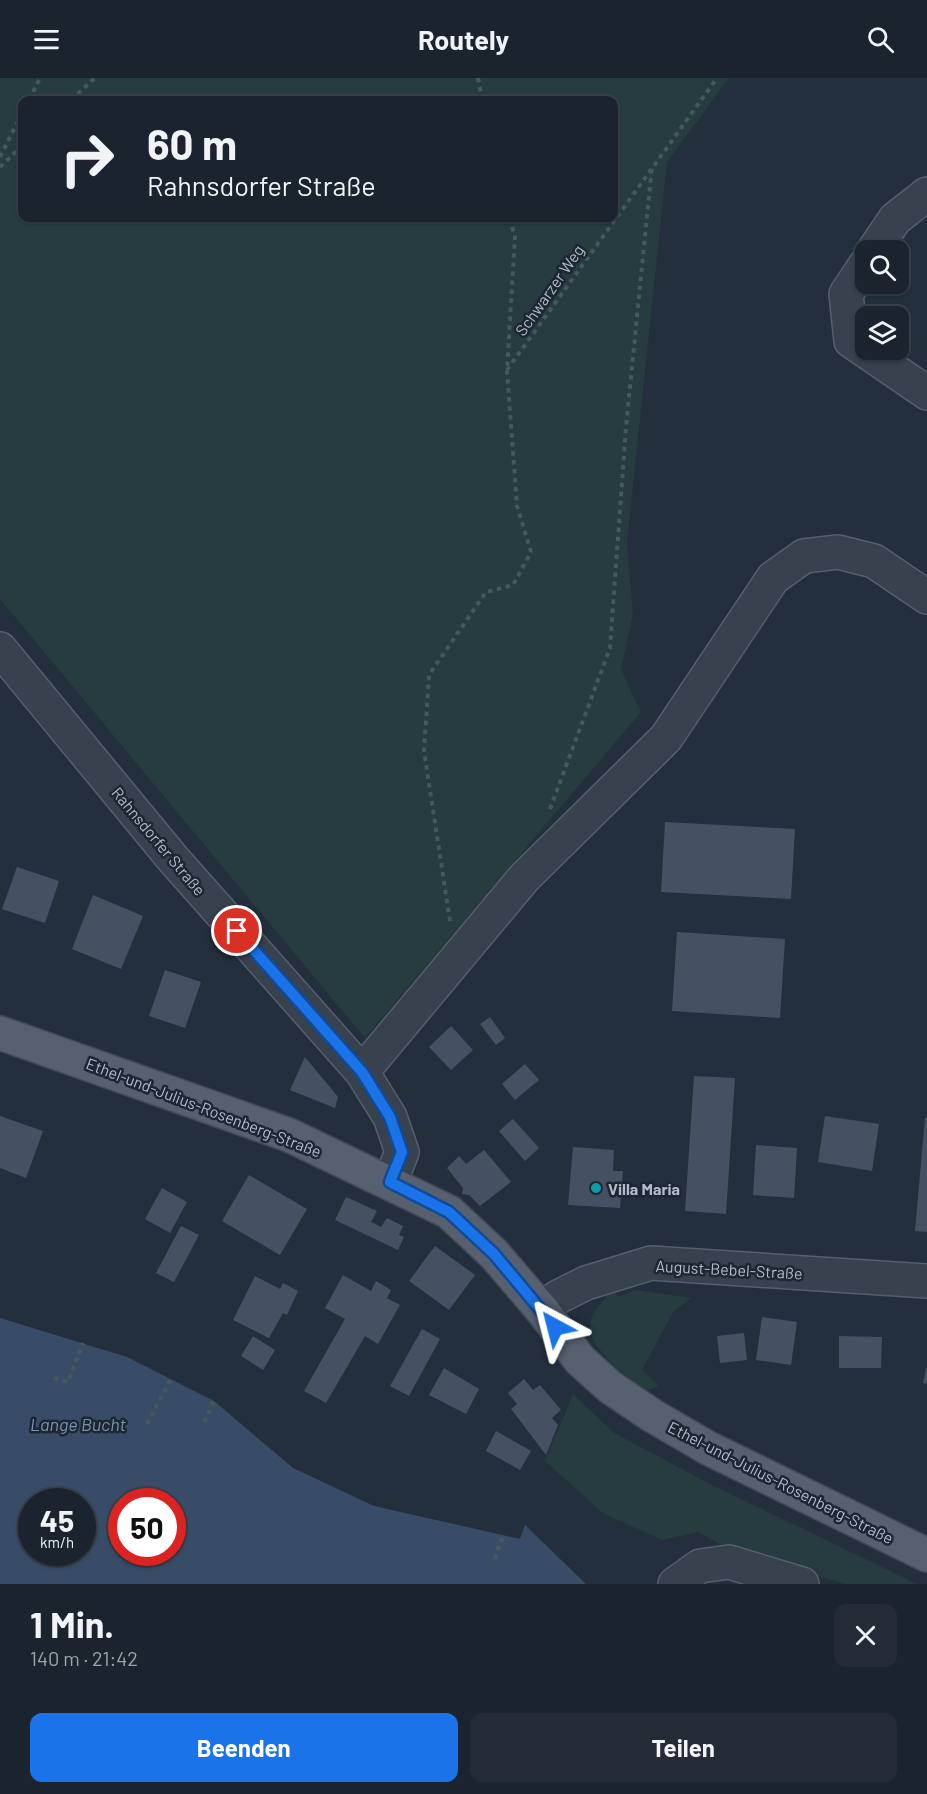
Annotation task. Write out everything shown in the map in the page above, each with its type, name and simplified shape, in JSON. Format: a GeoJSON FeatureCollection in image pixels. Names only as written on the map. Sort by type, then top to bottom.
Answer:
{"type":"FeatureCollection","features":[{"type":"Feature","properties":{"kind":"main road","name":"Ethel-und-Julius-Rosenberg-Straße"},"geometry":{"type":"LineString","coordinates":[[0,1033],[289,1135],[449,1212],[494,1254],[542,1310],[580,1360],[610,1387],[653,1416],[708,1448],[927,1555]]}},
{"type":"Feature","properties":{"kind":"street"},"geometry":{"type":"LineString","coordinates":[[881,240],[895,219],[927,194]]}},
{"type":"Feature","properties":{"kind":"street"},"geometry":{"type":"LineString","coordinates":[[855,280],[846,294],[851,342],[927,393]]}},
{"type":"Feature","properties":{"kind":"street"},"geometry":{"type":"LineString","coordinates":[[362,1072],[524,878],[666,738],[773,578],[804,555],[838,552],[874,561],[927,597]]}},
{"type":"Feature","properties":{"kind":"street","name":"Rahnsdorfer Straße"},"geometry":{"type":"LineString","coordinates":[[0,648],[174,860],[362,1072],[390,1117],[402,1152],[390,1182]]}},
{"type":"Feature","properties":{"kind":"street","name":"August-Bebel-Straße"},"geometry":{"type":"LineString","coordinates":[[542,1310],[558,1297],[586,1283],[651,1263],[927,1281]]}},
{"type":"Feature","properties":{"kind":"street"},"geometry":{"type":"LineString","coordinates":[[675,1584],[700,1566],[729,1562],[802,1584]]}},
{"type":"Feature","properties":{"kind":"path"},"geometry":{"type":"LineString","coordinates":[[31,96],[40,78]]}},
{"type":"Feature","properties":{"kind":"path"},"geometry":{"type":"LineString","coordinates":[[75,96],[95,78]]}},
{"type":"Feature","properties":{"kind":"path"},"geometry":{"type":"LineString","coordinates":[[478,78],[481,96]]}},
{"type":"Feature","properties":{"kind":"path","name":"Schwarzer Weg"},"geometry":{"type":"LineString","coordinates":[[618,213],[717,78]]}},
{"type":"Feature","properties":{"kind":"path"},"geometry":{"type":"LineString","coordinates":[[0,157],[18,121]]}},
{"type":"Feature","properties":{"kind":"path"},"geometry":{"type":"LineString","coordinates":[[0,167],[18,150]]}},
{"type":"Feature","properties":{"kind":"path"},"geometry":{"type":"LineString","coordinates":[[549,812],[610,648],[626,427],[652,165]]}},
{"type":"Feature","properties":{"kind":"path"},"geometry":{"type":"LineString","coordinates":[[456,960],[424,751],[429,675],[486,592],[513,585],[531,552],[517,506],[507,371],[515,236],[510,222]]}},
{"type":"Feature","properties":{"kind":"path","name":"Schwarzer Weg"},"geometry":{"type":"LineString","coordinates":[[507,371],[612,222]]}},
{"type":"Feature","properties":{"kind":"path"},"geometry":{"type":"LineString","coordinates":[[54,1378],[68,1382],[83,1343]]}},
{"type":"Feature","properties":{"kind":"path"},"geometry":{"type":"LineString","coordinates":[[147,1424],[171,1379]]}},
{"type":"Feature","properties":{"kind":"path"},"geometry":{"type":"LineString","coordinates":[[204,1422],[214,1401]]}},
{"type":"Feature","properties":{"kind":"path"},"geometry":{"type":"LineString","coordinates":[[495,1559],[503,1535]]}},
{"type":"Feature","properties":{"kind":"green space"},"geometry":{"type":"Polygon","coordinates":[[[0,78],[729,78],[667,162],[627,543],[633,614],[621,670],[641,712],[365,1038],[0,599],[0,78]]]}},
{"type":"Feature","properties":{"kind":"green space"},"geometry":{"type":"Polygon","coordinates":[[[614,1290],[618,1297],[636,1290],[691,1298],[673,1312],[642,1370],[659,1386],[646,1391],[639,1386],[604,1355],[592,1337],[590,1323],[592,1317],[614,1290]]]}},
{"type":"Feature","properties":{"kind":"green space"},"geometry":{"type":"Polygon","coordinates":[[[573,1394],[614,1433],[712,1485],[917,1584],[846,1584],[735,1553],[698,1532],[663,1540],[604,1514],[545,1461],[573,1394]]]}},
{"type":"Feature","properties":{"kind":"water","name":"Lange Bucht"},"geometry":{"type":"Polygon","coordinates":[[[0,1318],[127,1357],[214,1401],[293,1468],[374,1506],[520,1539],[525,1525],[586,1584],[0,1584],[0,1318]]]}},
{"type":"Feature","properties":{"kind":"building"},"geometry":{"type":"Polygon","coordinates":[[[665,822],[795,829],[791,899],[661,892],[665,822]]]}},
{"type":"Feature","properties":{"kind":"building"},"geometry":{"type":"Polygon","coordinates":[[[17,867],[59,881],[45,923],[2,909],[17,867]]]}},
{"type":"Feature","properties":{"kind":"building"},"geometry":{"type":"Polygon","coordinates":[[[93,895],[143,916],[121,969],[72,949],[93,895]]]}},
{"type":"Feature","properties":{"kind":"building"},"geometry":{"type":"Polygon","coordinates":[[[677,932],[785,939],[780,1018],[672,1011],[677,932]]]}},
{"type":"Feature","properties":{"kind":"building"},"geometry":{"type":"Polygon","coordinates":[[[165,970],[201,982],[185,1028],[149,1016],[165,970]]]}},
{"type":"Feature","properties":{"kind":"building"},"geometry":{"type":"Polygon","coordinates":[[[490,1017],[505,1038],[496,1045],[480,1024],[490,1017]]]}},
{"type":"Feature","properties":{"kind":"building"},"geometry":{"type":"Polygon","coordinates":[[[451,1026],[473,1050],[451,1070],[429,1047],[451,1026]]]}},
{"type":"Feature","properties":{"kind":"building"},"geometry":{"type":"Polygon","coordinates":[[[305,1057],[338,1097],[335,1108],[290,1090],[305,1057]]]}},
{"type":"Feature","properties":{"kind":"building"},"geometry":{"type":"Polygon","coordinates":[[[525,1064],[539,1080],[515,1100],[502,1084],[525,1064]]]}},
{"type":"Feature","properties":{"kind":"building"},"geometry":{"type":"Polygon","coordinates":[[[694,1076],[735,1078],[726,1214],[685,1211],[694,1076]]]}},
{"type":"Feature","properties":{"kind":"building"},"geometry":{"type":"Polygon","coordinates":[[[0,1116],[43,1131],[26,1178],[0,1168],[0,1116]]]}},
{"type":"Feature","properties":{"kind":"building"},"geometry":{"type":"Polygon","coordinates":[[[825,1116],[879,1124],[872,1171],[818,1162],[825,1116]]]}},
{"type":"Feature","properties":{"kind":"building"},"geometry":{"type":"Polygon","coordinates":[[[925,1118],[927,1118],[927,1232],[915,1231],[925,1118]]]}},
{"type":"Feature","properties":{"kind":"building"},"geometry":{"type":"Polygon","coordinates":[[[513,1119],[539,1148],[525,1161],[499,1131],[513,1119]]]}},
{"type":"Feature","properties":{"kind":"building"},"geometry":{"type":"Polygon","coordinates":[[[756,1145],[797,1148],[794,1198],[753,1195],[756,1145]]]}},
{"type":"Feature","properties":{"kind":"building","name":"Villa Maria"},"geometry":{"type":"Polygon","coordinates":[[[573,1147],[614,1150],[613,1171],[623,1171],[620,1208],[568,1205],[573,1147]]]}},
{"type":"Feature","properties":{"kind":"building"},"geometry":{"type":"Polygon","coordinates":[[[484,1150],[511,1182],[480,1206],[469,1195],[462,1194],[463,1188],[447,1168],[459,1156],[466,1164],[484,1150]]]}},
{"type":"Feature","properties":{"kind":"building"},"geometry":{"type":"Polygon","coordinates":[[[249,1175],[307,1209],[280,1255],[222,1221],[249,1175]]]}},
{"type":"Feature","properties":{"kind":"building"},"geometry":{"type":"Polygon","coordinates":[[[162,1188],[187,1202],[170,1233],[145,1219],[162,1188]]]}},
{"type":"Feature","properties":{"kind":"building"},"geometry":{"type":"Polygon","coordinates":[[[346,1197],[377,1211],[371,1222],[381,1227],[387,1218],[403,1226],[399,1235],[404,1237],[398,1250],[335,1220],[346,1197]]]}},
{"type":"Feature","properties":{"kind":"building"},"geometry":{"type":"Polygon","coordinates":[[[181,1226],[199,1235],[174,1282],[156,1273],[181,1226]]]}},
{"type":"Feature","properties":{"kind":"building"},"geometry":{"type":"Polygon","coordinates":[[[435,1246],[475,1275],[449,1310],[409,1281],[435,1246]]]}},
{"type":"Feature","properties":{"kind":"building"},"geometry":{"type":"Polygon","coordinates":[[[343,1275],[371,1291],[376,1281],[391,1290],[387,1298],[400,1305],[378,1344],[365,1336],[326,1403],[304,1391],[345,1319],[325,1308],[343,1275]]]}},
{"type":"Feature","properties":{"kind":"building"},"geometry":{"type":"Polygon","coordinates":[[[255,1276],[280,1289],[283,1283],[298,1291],[287,1315],[283,1313],[269,1338],[233,1320],[255,1276]]]}},
{"type":"Feature","properties":{"kind":"building"},"geometry":{"type":"Polygon","coordinates":[[[762,1317],[797,1322],[791,1365],[756,1360],[762,1317]]]}},
{"type":"Feature","properties":{"kind":"building"},"geometry":{"type":"Polygon","coordinates":[[[422,1329],[440,1339],[409,1396],[390,1386],[422,1329]]]}},
{"type":"Feature","properties":{"kind":"building"},"geometry":{"type":"Polygon","coordinates":[[[744,1333],[747,1360],[720,1363],[717,1336],[744,1333]]]}},
{"type":"Feature","properties":{"kind":"building"},"geometry":{"type":"Polygon","coordinates":[[[253,1336],[275,1350],[263,1370],[241,1356],[253,1336]]]}},
{"type":"Feature","properties":{"kind":"building"},"geometry":{"type":"Polygon","coordinates":[[[839,1336],[882,1337],[881,1368],[839,1368],[839,1336]]]}},
{"type":"Feature","properties":{"kind":"building"},"geometry":{"type":"Polygon","coordinates":[[[444,1368],[479,1389],[466,1414],[429,1395],[444,1368]]]}},
{"type":"Feature","properties":{"kind":"building"},"geometry":{"type":"Polygon","coordinates":[[[927,1368],[927,1384],[923,1383],[927,1368]]]}},
{"type":"Feature","properties":{"kind":"building"},"geometry":{"type":"Polygon","coordinates":[[[524,1379],[533,1390],[540,1385],[561,1410],[552,1418],[558,1425],[546,1455],[511,1409],[517,1404],[508,1393],[524,1379]]]}},
{"type":"Feature","properties":{"kind":"building"},"geometry":{"type":"Polygon","coordinates":[[[496,1431],[531,1451],[520,1470],[486,1451],[496,1431]]]}},
{"type":"Feature","properties":{"kind":"place","name":"Villa Maria"},"geometry":{"type":"Point","coordinates":[596,1188]}},
{"type":"Feature","properties":{"kind":"route"},"geometry":{"type":"LineString","coordinates":[[237,931],[362,1072],[390,1117],[402,1152],[390,1182],[449,1212],[494,1254],[555,1327]]}}]}
